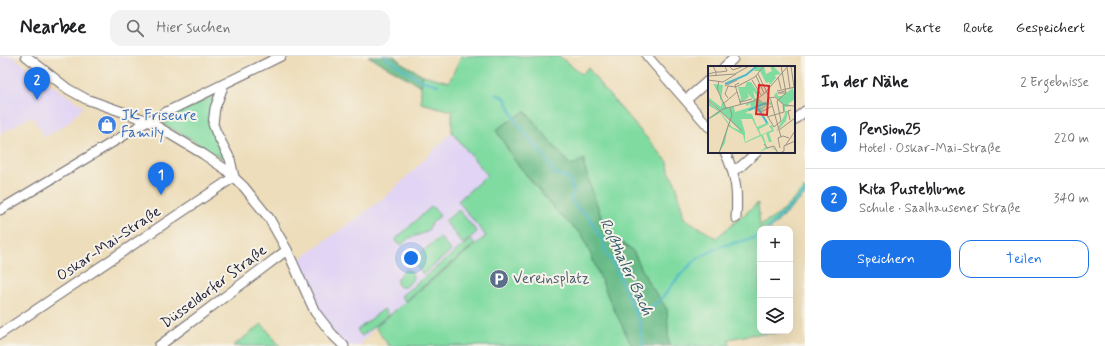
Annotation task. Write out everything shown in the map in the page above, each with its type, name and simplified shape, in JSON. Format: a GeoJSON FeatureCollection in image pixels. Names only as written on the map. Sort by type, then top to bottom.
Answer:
{"type":"FeatureCollection","features":[{"type":"Feature","properties":{"kind":"street"},"geometry":{"type":"LineString","coordinates":[[26,56],[68,89],[86,99],[148,121],[203,154],[234,177],[269,218],[287,250],[315,312],[332,334],[344,346]]}},
{"type":"Feature","properties":{"kind":"street"},"geometry":{"type":"LineString","coordinates":[[0,210],[148,121],[281,56]]}},
{"type":"Feature","properties":{"kind":"street"},"geometry":{"type":"LineString","coordinates":[[647,56],[708,125]]}},
{"type":"Feature","properties":{"kind":"street"},"geometry":{"type":"LineString","coordinates":[[725,66],[733,59]]}},
{"type":"Feature","properties":{"kind":"street"},"geometry":{"type":"LineString","coordinates":[[686,100],[708,81]]}},
{"type":"Feature","properties":{"kind":"street"},"geometry":{"type":"LineString","coordinates":[[224,84],[216,108],[213,124],[230,158],[234,177]]}},
{"type":"Feature","properties":{"kind":"street"},"geometry":{"type":"LineString","coordinates":[[795,119],[805,110]]}},
{"type":"Feature","properties":{"kind":"street"},"geometry":{"type":"LineString","coordinates":[[725,153],[733,170],[738,198],[736,218]]}},
{"type":"Feature","properties":{"kind":"street"},"geometry":{"type":"LineString","coordinates":[[733,170],[756,153]]}},
{"type":"Feature","properties":{"kind":"street","name":"Oskar-Mai-Straße"},"geometry":{"type":"LineString","coordinates":[[0,334],[234,177]]}},
{"type":"Feature","properties":{"kind":"street","name":"Düsseldorfer Straße"},"geometry":{"type":"LineString","coordinates":[[159,346],[287,250]]}},
{"type":"Feature","properties":{"kind":"shaded area"},"geometry":{"type":"Polygon","coordinates":[[[0,56],[12,56],[66,95],[84,106],[68,123],[45,137],[32,116],[0,134],[0,56]]]}},
{"type":"Feature","properties":{"kind":"shaded area"},"geometry":{"type":"Polygon","coordinates":[[[452,132],[487,175],[486,236],[375,327],[359,346],[344,346],[332,334],[293,264],[387,196],[452,132]]]}},
{"type":"Feature","properties":{"kind":"green space"},"geometry":{"type":"Polygon","coordinates":[[[368,56],[394,56],[402,63],[423,75],[421,86],[368,56]]]}},
{"type":"Feature","properties":{"kind":"green space"},"geometry":{"type":"Polygon","coordinates":[[[461,56],[559,56],[581,74],[588,68],[602,87],[668,162],[669,171],[677,187],[684,218],[716,238],[758,203],[760,226],[757,226],[757,334],[763,334],[729,339],[729,346],[669,346],[667,309],[648,282],[633,251],[614,237],[603,223],[584,166],[584,160],[571,166],[525,111],[496,130],[515,161],[557,212],[583,236],[610,301],[632,346],[389,346],[375,327],[486,236],[458,201],[487,175],[452,132],[452,111],[421,103],[421,86],[423,75],[449,82],[461,56]]]}},
{"type":"Feature","properties":{"kind":"green space"},"geometry":{"type":"Polygon","coordinates":[[[215,95],[217,97],[210,114],[209,124],[224,156],[221,158],[165,125],[165,119],[215,95]]]}},
{"type":"Feature","properties":{"kind":"green space"},"geometry":{"type":"Polygon","coordinates":[[[525,111],[571,166],[584,159],[584,166],[603,223],[614,237],[633,251],[648,282],[667,309],[669,346],[632,346],[610,301],[583,236],[557,212],[515,161],[496,130],[525,111]]]}},
{"type":"Feature","properties":{"kind":"green space"},"geometry":{"type":"Polygon","coordinates":[[[805,188],[805,195],[774,226],[760,226],[778,215],[805,188]]]}},
{"type":"Feature","properties":{"kind":"green space"},"geometry":{"type":"Polygon","coordinates":[[[432,206],[440,216],[431,224],[427,232],[409,238],[402,245],[398,243],[396,239],[432,206]]]}},
{"type":"Feature","properties":{"kind":"green space"},"geometry":{"type":"Polygon","coordinates":[[[459,210],[477,232],[463,244],[445,221],[459,210]]]}},
{"type":"Feature","properties":{"kind":"green space"},"geometry":{"type":"Polygon","coordinates":[[[440,237],[451,251],[423,274],[413,262],[419,257],[418,255],[440,237]]]}},
{"type":"Feature","properties":{"kind":"green space"},"geometry":{"type":"Polygon","coordinates":[[[471,239],[475,244],[405,301],[401,296],[471,239]]]}},
{"type":"Feature","properties":{"kind":"green space"},"geometry":{"type":"Polygon","coordinates":[[[405,270],[412,272],[413,279],[406,287],[400,287],[397,284],[397,278],[405,270]]]}},
{"type":"Feature","properties":{"kind":"green space"},"geometry":{"type":"Polygon","coordinates":[[[384,309],[388,315],[362,336],[357,330],[384,309]]]}},
{"type":"Feature","properties":{"kind":"green space"},"geometry":{"type":"Polygon","coordinates":[[[262,324],[280,346],[233,346],[262,324]]]}},
{"type":"Feature","properties":{"kind":"waterway","name":"Roßthaler Bach"},"geometry":{"type":"LineString","coordinates":[[384,56],[420,80],[438,85]]}},
{"type":"Feature","properties":{"kind":"waterway","name":"Roßthaler Bach"},"geometry":{"type":"LineString","coordinates":[[496,94],[505,98],[517,123],[545,157],[554,173],[568,178],[574,192],[571,199],[580,211],[588,215],[603,241],[606,253],[614,265],[640,323],[643,346]]}},
{"type":"Feature","properties":{"kind":"waterway"},"geometry":{"type":"LineString","coordinates":[[770,226],[805,192]]}},
{"type":"Feature","properties":{"kind":"waterway"},"geometry":{"type":"LineString","coordinates":[[635,312],[649,309],[662,298],[681,274],[698,258],[722,246],[757,236]]}},
{"type":"Feature","properties":{"kind":"place","name":"Kita Pusteblume"},"geometry":{"type":"Point","coordinates":[37,100]}},
{"type":"Feature","properties":{"kind":"place","name":"JK Friseure Family"},"geometry":{"type":"Point","coordinates":[107,125]}},
{"type":"Feature","properties":{"kind":"place","name":"Pension25"},"geometry":{"type":"Point","coordinates":[161,195]}},
{"type":"Feature","properties":{"kind":"place","name":"Vereinsplatz"},"geometry":{"type":"Point","coordinates":[499,279]}}]}
